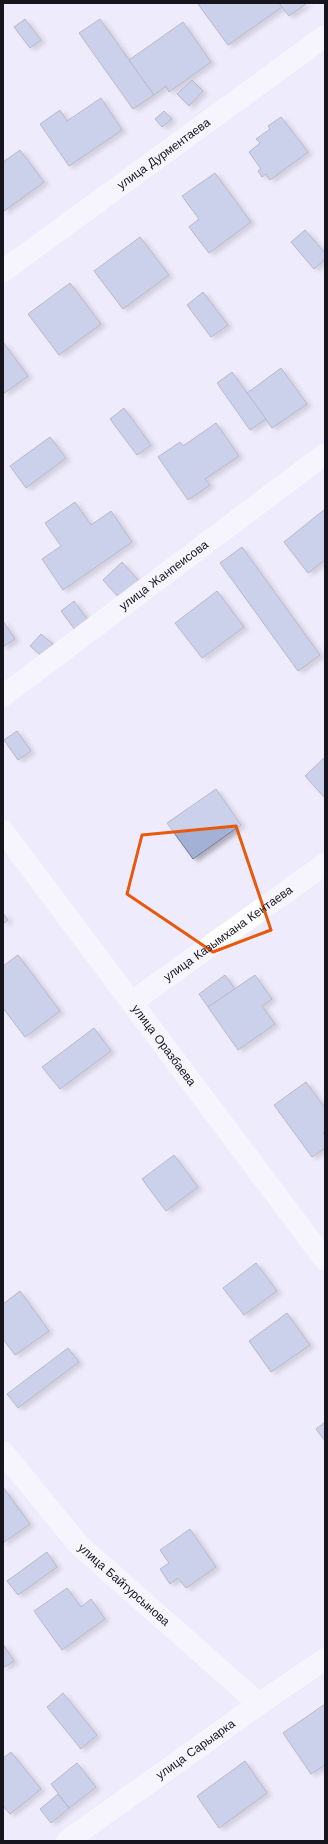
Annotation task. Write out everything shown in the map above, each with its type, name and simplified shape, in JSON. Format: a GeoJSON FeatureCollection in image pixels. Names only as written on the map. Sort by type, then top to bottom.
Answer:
{"type":"FeatureCollection","features":[{"type":"Feature","properties":{"kind":"street","name":"улица Дурментаева"},"geometry":{"type":"LineString","coordinates":[[3,271],[325,36]]}},
{"type":"Feature","properties":{"kind":"street","name":"улица Жанпеисова"},"geometry":{"type":"LineString","coordinates":[[3,696],[325,454]]}},
{"type":"Feature","properties":{"kind":"street","name":"улица Оразбаева"},"geometry":{"type":"LineString","coordinates":[[3,831],[325,1260]]}},
{"type":"Feature","properties":{"kind":"street","name":"улица Казымхана Кентаева"},"geometry":{"type":"LineString","coordinates":[[132,1002],[325,864]]}},
{"type":"Feature","properties":{"kind":"street","name":"улица Байтурсынова"},"geometry":{"type":"LineString","coordinates":[[3,1452],[78,1544],[259,1704]]}},
{"type":"Feature","properties":{"kind":"street","name":"улица Сарыарка"},"geometry":{"type":"LineString","coordinates":[[67,1841],[259,1704],[325,1659]]}},
{"type":"Feature","properties":{"kind":"highlighted area"},"geometry":{"type":"Polygon","coordinates":[[[236,826],[271,930],[213,952],[127,894],[142,835],[236,826]]]}},
{"type":"Feature","properties":{"kind":"building"},"geometry":{"type":"Polygon","coordinates":[[[279,3],[282,7],[228,45],[198,4],[279,3]]]}},
{"type":"Feature","properties":{"kind":"building"},"geometry":{"type":"Polygon","coordinates":[[[279,3],[307,3],[289,16],[279,3]]]}},
{"type":"Feature","properties":{"kind":"building"},"geometry":{"type":"Polygon","coordinates":[[[25,19],[41,40],[30,48],[14,27],[25,19]]]}},
{"type":"Feature","properties":{"kind":"building"},"geometry":{"type":"Polygon","coordinates":[[[100,19],[154,95],[133,109],[79,33],[100,19]]]}},
{"type":"Feature","properties":{"kind":"building"},"geometry":{"type":"Polygon","coordinates":[[[183,22],[211,62],[169,92],[166,86],[154,95],[129,60],[183,22]]]}},
{"type":"Feature","properties":{"kind":"building"},"geometry":{"type":"Polygon","coordinates":[[[192,80],[203,91],[189,106],[177,94],[192,80]]]}},
{"type":"Feature","properties":{"kind":"building"},"geometry":{"type":"Polygon","coordinates":[[[101,98],[122,130],[69,166],[40,124],[60,110],[67,121],[101,98]]]}},
{"type":"Feature","properties":{"kind":"building"},"geometry":{"type":"Polygon","coordinates":[[[164,111],[172,119],[162,127],[155,119],[164,111]]]}},
{"type":"Feature","properties":{"kind":"building"},"geometry":{"type":"Polygon","coordinates":[[[281,117],[308,152],[270,180],[266,174],[262,177],[258,171],[261,169],[249,152],[260,143],[256,139],[270,129],[268,126],[281,117]]]}},
{"type":"Feature","properties":{"kind":"building"},"geometry":{"type":"Polygon","coordinates":[[[20,150],[44,182],[3,212],[3,162],[20,150]]]}},
{"type":"Feature","properties":{"kind":"building"},"geometry":{"type":"Polygon","coordinates":[[[215,173],[251,222],[209,253],[189,227],[199,219],[182,196],[215,173]]]}},
{"type":"Feature","properties":{"kind":"building"},"geometry":{"type":"Polygon","coordinates":[[[305,230],[325,253],[325,259],[314,269],[291,242],[305,230]]]}},
{"type":"Feature","properties":{"kind":"building"},"geometry":{"type":"Polygon","coordinates":[[[140,237],[169,275],[123,309],[94,271],[140,237]]]}},
{"type":"Feature","properties":{"kind":"building"},"geometry":{"type":"Polygon","coordinates":[[[70,283],[101,324],[59,355],[28,314],[70,283]]]}},
{"type":"Feature","properties":{"kind":"building"},"geometry":{"type":"Polygon","coordinates":[[[203,292],[228,325],[211,337],[187,305],[203,292]]]}},
{"type":"Feature","properties":{"kind":"building"},"geometry":{"type":"Polygon","coordinates":[[[3,342],[28,376],[3,394],[3,342]]]}},
{"type":"Feature","properties":{"kind":"building"},"geometry":{"type":"Polygon","coordinates":[[[281,368],[307,404],[272,428],[247,393],[281,368]]]}},
{"type":"Feature","properties":{"kind":"building"},"geometry":{"type":"Polygon","coordinates":[[[232,372],[266,419],[250,430],[217,383],[232,372]]]}},
{"type":"Feature","properties":{"kind":"building"},"geometry":{"type":"Polygon","coordinates":[[[124,408],[151,445],[137,455],[110,419],[124,408]]]}},
{"type":"Feature","properties":{"kind":"building"},"geometry":{"type":"Polygon","coordinates":[[[216,423],[239,456],[205,479],[210,485],[188,500],[158,457],[180,442],[183,446],[216,423]]]}},
{"type":"Feature","properties":{"kind":"building"},"geometry":{"type":"Polygon","coordinates":[[[50,437],[66,458],[26,488],[10,466],[50,437]]]}},
{"type":"Feature","properties":{"kind":"building"},"geometry":{"type":"Polygon","coordinates":[[[75,502],[91,525],[111,511],[132,542],[63,590],[42,559],[61,546],[45,523],[75,502]]]}},
{"type":"Feature","properties":{"kind":"building"},"geometry":{"type":"Polygon","coordinates":[[[325,509],[325,560],[308,573],[284,542],[325,509]]]}},
{"type":"Feature","properties":{"kind":"building"},"geometry":{"type":"Polygon","coordinates":[[[242,547],[320,655],[298,671],[220,563],[242,547]]]}},
{"type":"Feature","properties":{"kind":"building"},"geometry":{"type":"Polygon","coordinates":[[[122,562],[139,581],[120,599],[103,580],[122,562]]]}},
{"type":"Feature","properties":{"kind":"building"},"geometry":{"type":"Polygon","coordinates":[[[217,591],[244,627],[202,658],[175,623],[217,591]]]}},
{"type":"Feature","properties":{"kind":"building"},"geometry":{"type":"Polygon","coordinates":[[[74,601],[88,620],[75,630],[61,611],[74,601]]]}},
{"type":"Feature","properties":{"kind":"building"},"geometry":{"type":"Polygon","coordinates":[[[3,621],[15,639],[3,647],[3,621]]]}},
{"type":"Feature","properties":{"kind":"building"},"geometry":{"type":"Polygon","coordinates":[[[41,634],[53,644],[43,657],[30,646],[41,634]]]}},
{"type":"Feature","properties":{"kind":"building"},"geometry":{"type":"Polygon","coordinates":[[[17,731],[31,751],[18,760],[4,740],[17,731]]]}},
{"type":"Feature","properties":{"kind":"building"},"geometry":{"type":"Polygon","coordinates":[[[325,757],[325,798],[305,776],[325,757]]]}},
{"type":"Feature","properties":{"kind":"building"},"geometry":{"type":"Polygon","coordinates":[[[216,789],[241,825],[193,859],[167,823],[216,789]]]}},
{"type":"Feature","properties":{"kind":"building"},"geometry":{"type":"Polygon","coordinates":[[[3,913],[8,920],[3,924],[3,913]]]}},
{"type":"Feature","properties":{"kind":"building"},"geometry":{"type":"Polygon","coordinates":[[[18,955],[60,1011],[25,1037],[3,1008],[3,966],[18,955]]]}},
{"type":"Feature","properties":{"kind":"building"},"geometry":{"type":"Polygon","coordinates":[[[225,975],[235,989],[208,1007],[199,994],[225,975]]]}},
{"type":"Feature","properties":{"kind":"building"},"geometry":{"type":"Polygon","coordinates":[[[255,975],[272,999],[262,1006],[275,1024],[238,1050],[208,1007],[255,975]]]}},
{"type":"Feature","properties":{"kind":"building"},"geometry":{"type":"Polygon","coordinates":[[[94,1028],[111,1051],[60,1089],[42,1067],[94,1028]]]}},
{"type":"Feature","properties":{"kind":"building"},"geometry":{"type":"Polygon","coordinates":[[[306,1082],[325,1108],[325,1131],[323,1133],[325,1135],[325,1148],[312,1157],[274,1105],[306,1082]]]}},
{"type":"Feature","properties":{"kind":"building"},"geometry":{"type":"Polygon","coordinates":[[[174,1155],[198,1187],[166,1211],[142,1179],[174,1155]]]}},
{"type":"Feature","properties":{"kind":"building"},"geometry":{"type":"Polygon","coordinates":[[[256,1263],[277,1291],[244,1315],[223,1288],[256,1263]]]}},
{"type":"Feature","properties":{"kind":"building"},"geometry":{"type":"Polygon","coordinates":[[[20,1291],[49,1331],[15,1355],[3,1339],[3,1304],[20,1291]]]}},
{"type":"Feature","properties":{"kind":"building"},"geometry":{"type":"Polygon","coordinates":[[[287,1313],[310,1345],[271,1372],[249,1341],[287,1313]]]}},
{"type":"Feature","properties":{"kind":"building"},"geometry":{"type":"Polygon","coordinates":[[[68,1348],[79,1362],[18,1408],[7,1394],[68,1348]]]}},
{"type":"Feature","properties":{"kind":"building"},"geometry":{"type":"Polygon","coordinates":[[[325,1422],[325,1441],[316,1429],[325,1422]]]}},
{"type":"Feature","properties":{"kind":"building"},"geometry":{"type":"Polygon","coordinates":[[[3,1487],[30,1524],[3,1543],[3,1487]]]}},
{"type":"Feature","properties":{"kind":"building"},"geometry":{"type":"Polygon","coordinates":[[[190,1529],[216,1567],[186,1588],[178,1578],[170,1584],[160,1569],[169,1563],[160,1550],[190,1529]]]}},
{"type":"Feature","properties":{"kind":"building"},"geometry":{"type":"Polygon","coordinates":[[[47,1552],[57,1567],[18,1595],[7,1581],[47,1552]]]}},
{"type":"Feature","properties":{"kind":"building"},"geometry":{"type":"Polygon","coordinates":[[[67,1588],[81,1607],[91,1599],[105,1619],[62,1650],[34,1611],[67,1588]]]}},
{"type":"Feature","properties":{"kind":"building"},"geometry":{"type":"Polygon","coordinates":[[[3,1644],[14,1661],[3,1668],[3,1644]]]}},
{"type":"Feature","properties":{"kind":"building"},"geometry":{"type":"Polygon","coordinates":[[[63,1693],[97,1735],[81,1749],[47,1707],[63,1693]]]}},
{"type":"Feature","properties":{"kind":"building"},"geometry":{"type":"Polygon","coordinates":[[[325,1704],[325,1765],[311,1774],[283,1733],[325,1704]]]}},
{"type":"Feature","properties":{"kind":"building"},"geometry":{"type":"Polygon","coordinates":[[[11,1752],[41,1789],[10,1814],[3,1806],[3,1758],[11,1752]]]}},
{"type":"Feature","properties":{"kind":"building"},"geometry":{"type":"Polygon","coordinates":[[[245,1761],[267,1793],[219,1828],[197,1796],[245,1761]]]}},
{"type":"Feature","properties":{"kind":"building"},"geometry":{"type":"Polygon","coordinates":[[[77,1763],[96,1787],[69,1808],[51,1784],[77,1763]]]}},
{"type":"Feature","properties":{"kind":"building"},"geometry":{"type":"Polygon","coordinates":[[[58,1794],[69,1808],[51,1823],[40,1809],[58,1794]]]}}]}
